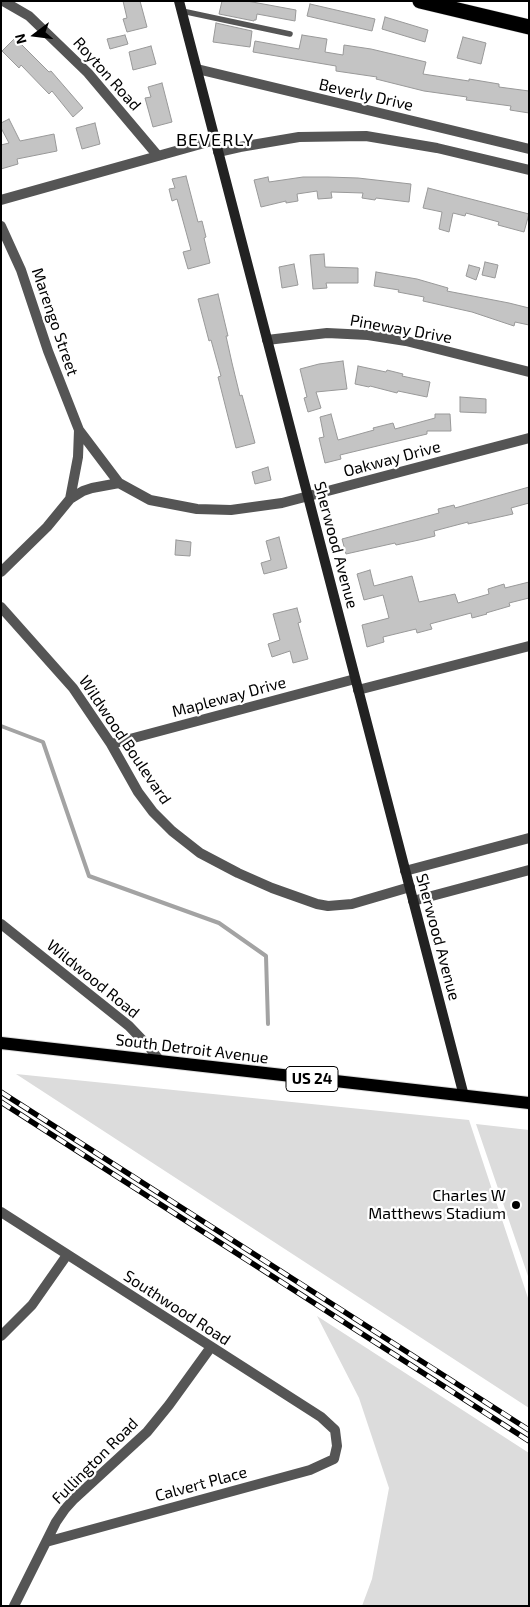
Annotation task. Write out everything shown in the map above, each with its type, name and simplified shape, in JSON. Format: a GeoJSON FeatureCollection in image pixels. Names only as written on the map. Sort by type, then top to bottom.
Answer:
{"type":"FeatureCollection","features":[{"type":"Feature","properties":{"kind":"highway"},"geometry":{"type":"LineString","coordinates":[[420,1],[529,27]]}},
{"type":"Feature","properties":{"kind":"main road","name":"South Detroit Avenue"},"geometry":{"type":"LineString","coordinates":[[1,1043],[529,1103]]}},
{"type":"Feature","properties":{"kind":"street","name":"Royton Road"},"geometry":{"type":"LineString","coordinates":[[3,1],[29,16],[88,73],[158,156]]}},
{"type":"Feature","properties":{"kind":"street","name":"Sherwood Avenue"},"geometry":{"type":"LineString","coordinates":[[180,6],[464,1096]]}},
{"type":"Feature","properties":{"kind":"street","name":"Beverly Drive"},"geometry":{"type":"LineString","coordinates":[[197,69],[529,149]]}},
{"type":"Feature","properties":{"kind":"street"},"geometry":{"type":"LineString","coordinates":[[218,152],[240,146],[299,137],[366,136],[437,148],[529,170]]}},
{"type":"Feature","properties":{"kind":"street"},"geometry":{"type":"LineString","coordinates":[[1,200],[215,140]]}},
{"type":"Feature","properties":{"kind":"street","name":"Marengo Street"},"geometry":{"type":"LineString","coordinates":[[1,226],[22,270],[48,351],[79,430],[119,483],[82,491],[70,499],[47,527],[1,572]]}},
{"type":"Feature","properties":{"kind":"street","name":"Pineway Drive"},"geometry":{"type":"LineString","coordinates":[[267,340],[327,333],[368,334],[529,372]]}},
{"type":"Feature","properties":{"kind":"street","name":"Marengo Street"},"geometry":{"type":"LineString","coordinates":[[70,499],[78,458],[79,430]]}},
{"type":"Feature","properties":{"kind":"street","name":"Oakway Drive"},"geometry":{"type":"LineString","coordinates":[[119,483],[150,500],[196,509],[231,510],[255,508],[308,497],[529,438]]}},
{"type":"Feature","properties":{"kind":"street","name":"Wildwood Boulevard"},"geometry":{"type":"LineString","coordinates":[[1,607],[73,688],[111,744],[138,792],[159,818],[177,836],[200,853],[238,873],[281,891],[328,906],[352,904],[410,887]]}},
{"type":"Feature","properties":{"kind":"street"},"geometry":{"type":"LineString","coordinates":[[358,690],[529,646]]}},
{"type":"Feature","properties":{"kind":"street","name":"Mapleway Drive"},"geometry":{"type":"LineString","coordinates":[[111,744],[355,679]]}},
{"type":"Feature","properties":{"kind":"street"},"geometry":{"type":"LineString","coordinates":[[405,871],[529,838]]}},
{"type":"Feature","properties":{"kind":"street"},"geometry":{"type":"LineString","coordinates":[[413,901],[529,870]]}},
{"type":"Feature","properties":{"kind":"street","name":"Wildwood Road"},"geometry":{"type":"LineString","coordinates":[[1,924],[129,1026],[161,1062]]}},
{"type":"Feature","properties":{"kind":"street","name":"Southwood Road"},"geometry":{"type":"LineString","coordinates":[[1,1212],[321,1417],[335,1430]]}},
{"type":"Feature","properties":{"kind":"street"},"geometry":{"type":"LineString","coordinates":[[1,1336],[32,1304],[67,1255]]}},
{"type":"Feature","properties":{"kind":"street","name":"Fullington Road"},"geometry":{"type":"LineString","coordinates":[[14,1606],[56,1522],[65,1509],[147,1432],[210,1347]]}},
{"type":"Feature","properties":{"kind":"street","name":"Calvert Place"},"geometry":{"type":"LineString","coordinates":[[46,1542],[310,1470],[334,1459],[337,1446],[335,1430]]}},
{"type":"Feature","properties":{"kind":"lane"},"geometry":{"type":"LineString","coordinates":[[180,6],[290,34]]}},
{"type":"Feature","properties":{"kind":"shaded area"},"geometry":{"type":"Polygon","coordinates":[[[16,1074],[469,1120],[529,1301],[529,1408],[16,1074]]]}},
{"type":"Feature","properties":{"kind":"shaded area","name":"Charles W Matthews Stadium"},"geometry":{"type":"Polygon","coordinates":[[[476,1124],[529,1130],[529,1279],[476,1124]]]}},
{"type":"Feature","properties":{"kind":"shaded area"},"geometry":{"type":"Polygon","coordinates":[[[317,1316],[529,1453],[529,1606],[362,1606],[372,1579],[389,1488],[359,1398],[317,1316]]]}},
{"type":"Feature","properties":{"kind":"building"},"geometry":{"type":"Polygon","coordinates":[[[123,1],[140,1],[147,27],[127,32],[123,19],[127,18],[123,1]]]}},
{"type":"Feature","properties":{"kind":"building"},"geometry":{"type":"Polygon","coordinates":[[[222,1],[247,1],[296,10],[295,21],[257,14],[254,21],[219,14],[222,1]]]}},
{"type":"Feature","properties":{"kind":"building"},"geometry":{"type":"Polygon","coordinates":[[[310,4],[375,19],[372,31],[307,16],[310,4]]]}},
{"type":"Feature","properties":{"kind":"building"},"geometry":{"type":"Polygon","coordinates":[[[385,17],[428,30],[425,42],[382,29],[385,17]]]}},
{"type":"Feature","properties":{"kind":"building"},"geometry":{"type":"Polygon","coordinates":[[[216,23],[252,31],[250,47],[213,42],[216,23]]]}},
{"type":"Feature","properties":{"kind":"building"},"geometry":{"type":"Polygon","coordinates":[[[125,35],[128,44],[110,49],[107,39],[125,35]]]}},
{"type":"Feature","properties":{"kind":"building"},"geometry":{"type":"Polygon","coordinates":[[[302,35],[327,39],[325,52],[343,55],[344,45],[371,49],[426,62],[423,74],[469,81],[469,79],[499,84],[499,87],[529,91],[529,113],[510,110],[511,106],[466,100],[467,97],[424,91],[376,79],[377,77],[336,71],[336,66],[253,52],[255,41],[299,49],[302,35]]]}},
{"type":"Feature","properties":{"kind":"building"},"geometry":{"type":"Polygon","coordinates":[[[463,37],[486,43],[481,64],[457,58],[463,37]]]}},
{"type":"Feature","properties":{"kind":"building"},"geometry":{"type":"Polygon","coordinates":[[[15,38],[49,72],[51,71],[83,108],[73,117],[52,91],[49,94],[21,65],[19,68],[2,51],[15,38]]]}},
{"type":"Feature","properties":{"kind":"building"},"geometry":{"type":"Polygon","coordinates":[[[151,46],[156,64],[133,70],[129,52],[151,46]]]}},
{"type":"Feature","properties":{"kind":"building"},"geometry":{"type":"Polygon","coordinates":[[[162,83],[172,122],[153,127],[145,98],[151,97],[148,87],[162,83]]]}},
{"type":"Feature","properties":{"kind":"building"},"geometry":{"type":"Polygon","coordinates":[[[9,119],[20,141],[54,134],[57,151],[17,159],[18,164],[1,169],[1,145],[9,143],[1,128],[1,123],[9,119]]]}},
{"type":"Feature","properties":{"kind":"building"},"geometry":{"type":"Polygon","coordinates":[[[95,123],[100,144],[82,149],[76,128],[95,123]]]}},
{"type":"Feature","properties":{"kind":"building"},"geometry":{"type":"Polygon","coordinates":[[[186,176],[198,222],[202,221],[210,263],[188,269],[183,252],[191,250],[177,199],[172,201],[169,189],[175,188],[172,179],[186,176]]]}},
{"type":"Feature","properties":{"kind":"building"},"geometry":{"type":"Polygon","coordinates":[[[268,177],[269,182],[303,177],[328,177],[358,178],[411,184],[409,202],[362,198],[363,193],[331,192],[332,198],[318,199],[317,191],[297,194],[298,201],[286,203],[286,201],[261,207],[254,180],[268,177]]]}},
{"type":"Feature","properties":{"kind":"building"},"geometry":{"type":"Polygon","coordinates":[[[428,188],[529,214],[524,232],[498,225],[499,222],[466,213],[465,216],[453,213],[449,232],[439,229],[442,212],[423,208],[428,188]]]}},
{"type":"Feature","properties":{"kind":"building"},"geometry":{"type":"Polygon","coordinates":[[[324,254],[325,267],[358,268],[358,283],[326,283],[327,288],[313,289],[310,255],[324,254]]]}},
{"type":"Feature","properties":{"kind":"building"},"geometry":{"type":"Polygon","coordinates":[[[485,262],[498,265],[495,278],[482,275],[485,262]]]}},
{"type":"Feature","properties":{"kind":"building"},"geometry":{"type":"Polygon","coordinates":[[[294,264],[298,285],[282,288],[279,267],[294,264]]]}},
{"type":"Feature","properties":{"kind":"building"},"geometry":{"type":"Polygon","coordinates":[[[469,265],[480,268],[476,280],[466,276],[469,265]]]}},
{"type":"Feature","properties":{"kind":"building"},"geometry":{"type":"Polygon","coordinates":[[[376,272],[417,279],[448,288],[447,291],[529,308],[529,325],[515,322],[514,326],[472,312],[423,301],[424,297],[374,286],[376,272]]]}},
{"type":"Feature","properties":{"kind":"building"},"geometry":{"type":"Polygon","coordinates":[[[218,294],[240,396],[242,395],[255,443],[236,448],[218,377],[221,376],[198,299],[218,294]]]}},
{"type":"Feature","properties":{"kind":"building"},"geometry":{"type":"Polygon","coordinates":[[[343,361],[347,389],[316,392],[321,408],[308,412],[304,398],[307,397],[300,369],[343,361]]]}},
{"type":"Feature","properties":{"kind":"building"},"geometry":{"type":"Polygon","coordinates":[[[358,366],[386,372],[387,370],[403,374],[402,376],[430,382],[427,397],[355,384],[358,366]]]}},
{"type":"Feature","properties":{"kind":"building"},"geometry":{"type":"Polygon","coordinates":[[[460,397],[486,399],[486,413],[460,412],[460,397]]]}},
{"type":"Feature","properties":{"kind":"building"},"geometry":{"type":"Polygon","coordinates":[[[331,414],[338,440],[393,423],[395,429],[435,418],[435,414],[450,414],[451,431],[427,431],[427,434],[340,455],[341,459],[325,463],[319,438],[324,437],[320,417],[331,414]]]}},
{"type":"Feature","properties":{"kind":"building"},"geometry":{"type":"Polygon","coordinates":[[[268,467],[271,480],[255,484],[252,472],[268,467]]]}},
{"type":"Feature","properties":{"kind":"building"},"geometry":{"type":"Polygon","coordinates":[[[529,487],[529,503],[511,508],[513,514],[468,524],[468,522],[434,531],[435,536],[419,540],[396,545],[395,543],[346,554],[342,539],[439,513],[438,509],[454,505],[455,508],[529,487]]]}},
{"type":"Feature","properties":{"kind":"building"},"geometry":{"type":"Polygon","coordinates":[[[279,537],[287,568],[264,574],[261,563],[271,560],[266,541],[279,537]]]}},
{"type":"Feature","properties":{"kind":"building"},"geometry":{"type":"Polygon","coordinates":[[[176,540],[191,542],[190,556],[175,555],[176,540]]]}},
{"type":"Feature","properties":{"kind":"building"},"geometry":{"type":"Polygon","coordinates":[[[370,570],[374,586],[412,576],[419,602],[455,594],[458,603],[489,594],[488,589],[504,584],[505,588],[529,582],[529,598],[509,603],[510,606],[472,618],[471,613],[430,624],[432,629],[417,633],[416,629],[383,637],[384,642],[367,647],[362,625],[389,618],[383,595],[364,600],[357,574],[370,570]]]}},
{"type":"Feature","properties":{"kind":"building"},"geometry":{"type":"Polygon","coordinates":[[[297,608],[301,622],[298,623],[308,659],[293,663],[290,651],[272,657],[268,644],[280,640],[273,614],[297,608]]]}},
{"type":"Feature","properties":{"kind":"waterway"},"geometry":{"type":"LineString","coordinates":[[1,726],[43,742],[89,876],[219,923],[266,956],[268,1024]]}},
{"type":"Feature","properties":{"kind":"railway"},"geometry":{"type":"LineString","coordinates":[[1,1092],[529,1430]]}},
{"type":"Feature","properties":{"kind":"railway"},"geometry":{"type":"LineString","coordinates":[[1,1102],[529,1441]]}},
{"type":"Feature","properties":{"kind":"place","name":"Charles W Matthews Stadium"},"geometry":{"type":"Point","coordinates":[516,1205]}},
{"type":"Feature","properties":{"kind":"district","name":"BEVERLY"},"geometry":{"type":"Point","coordinates":[215,140]}}]}
